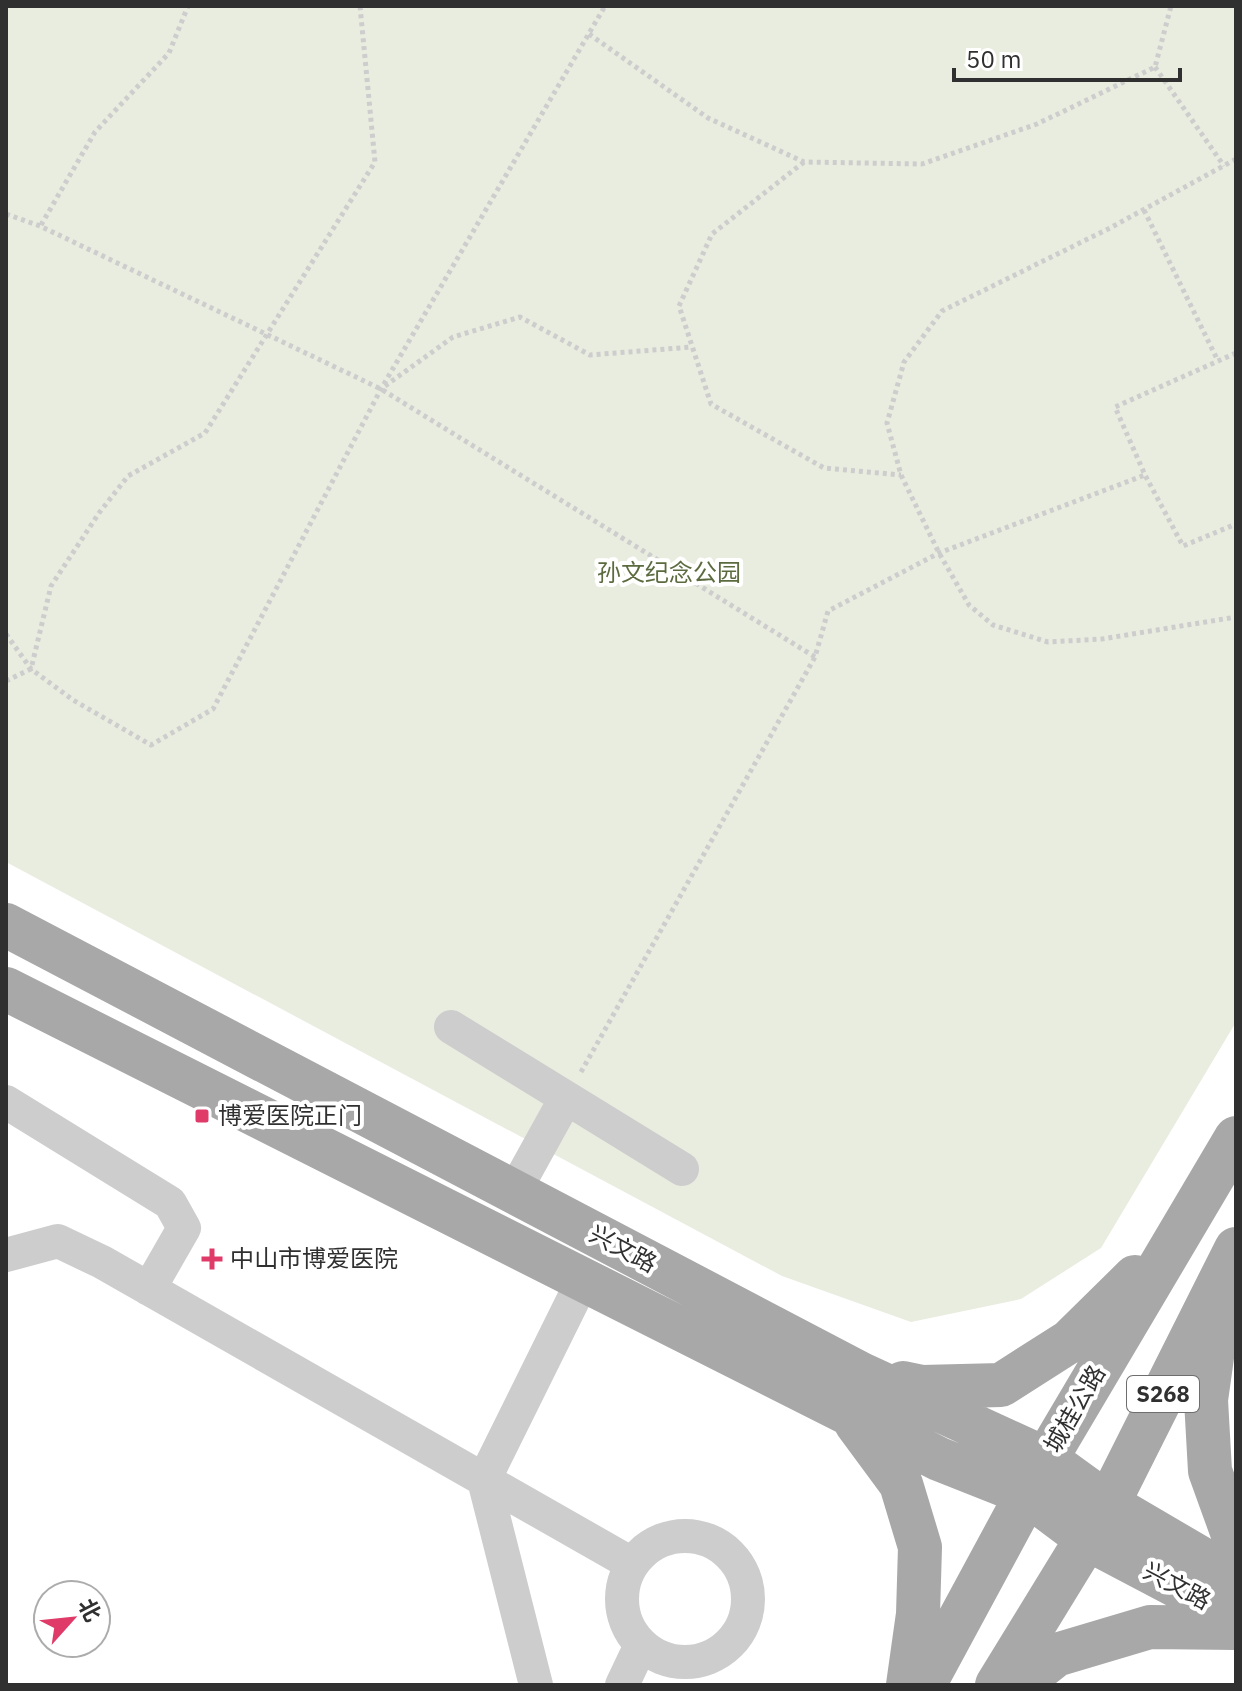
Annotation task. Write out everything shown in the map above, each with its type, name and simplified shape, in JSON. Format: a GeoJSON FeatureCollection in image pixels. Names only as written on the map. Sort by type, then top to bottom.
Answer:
{"type":"FeatureCollection","features":[{"type":"Feature","properties":{"kind":"main road","name":"兴文路"},"geometry":{"type":"LineString","coordinates":[[7,926],[514,1192],[856,1394]]}},
{"type":"Feature","properties":{"kind":"main road","name":"兴文路"},"geometry":{"type":"LineString","coordinates":[[6,989],[583,1280],[856,1394],[1036,1477],[1236,1617]]}},
{"type":"Feature","properties":{"kind":"main road","name":"城桂公路"},"geometry":{"type":"LineString","coordinates":[[924,1685],[1036,1477],[1236,1138]]}},
{"type":"Feature","properties":{"kind":"main road"},"geometry":{"type":"LineString","coordinates":[[908,1685],[918,1614],[920,1547],[901,1484],[856,1394],[922,1387],[1001,1385],[1070,1341],[1177,1236]]}},
{"type":"Feature","properties":{"kind":"main road"},"geometry":{"type":"LineString","coordinates":[[1230,1260],[1206,1400],[1210,1471],[1236,1543]]}},
{"type":"Feature","properties":{"kind":"main road","name":"S268"},"geometry":{"type":"LineString","coordinates":[[997,1685],[1097,1521],[1230,1260]]}},
{"type":"Feature","properties":{"kind":"main road","name":"兴文路"},"geometry":{"type":"LineString","coordinates":[[1097,1521],[1236,1579]]}},
{"type":"Feature","properties":{"kind":"main road"},"geometry":{"type":"LineString","coordinates":[[1018,1685],[1056,1655],[1150,1627],[1236,1628]]}},
{"type":"Feature","properties":{"kind":"street"},"geometry":{"type":"LineString","coordinates":[[451,1027],[682,1169]]}},
{"type":"Feature","properties":{"kind":"street"},"geometry":{"type":"LineString","coordinates":[[514,1192],[566,1098]]}},
{"type":"Feature","properties":{"kind":"street"},"geometry":{"type":"LineString","coordinates":[[6,1102],[170,1203],[184,1228],[149,1289]]}},
{"type":"Feature","properties":{"kind":"street"},"geometry":{"type":"LineString","coordinates":[[6,1255],[58,1241],[149,1289],[632,1564]]}},
{"type":"Feature","properties":{"kind":"street"},"geometry":{"type":"LineString","coordinates":[[536,1685],[484,1480],[583,1280]]}},
{"type":"Feature","properties":{"kind":"street"},"geometry":{"type":"LineString","coordinates":[[686,1536],[706,1539],[724,1549],[738,1563],[746,1581],[749,1601],[745,1621],[735,1638],[721,1652],[703,1661],[681,1663],[660,1658],[641,1645],[628,1628],[622,1606],[624,1584],[632,1564],[647,1548],[667,1538],[686,1536]]}},
{"type":"Feature","properties":{"kind":"street"},"geometry":{"type":"LineString","coordinates":[[622,1685],[641,1645]]}},
{"type":"Feature","properties":{"kind":"path"},"geometry":{"type":"LineString","coordinates":[[40,226],[95,132],[169,53],[188,6]]}},
{"type":"Feature","properties":{"kind":"path"},"geometry":{"type":"LineString","coordinates":[[31,669],[51,586],[99,513],[128,476],[205,433],[375,162],[360,6]]}},
{"type":"Feature","properties":{"kind":"path"},"geometry":{"type":"LineString","coordinates":[[6,634],[31,669],[73,700],[151,745],[213,709],[381,389],[605,6]]}},
{"type":"Feature","properties":{"kind":"path"},"geometry":{"type":"LineString","coordinates":[[589,34],[708,118],[804,162],[922,164],[1037,124],[1155,67],[1171,6]]}},
{"type":"Feature","properties":{"kind":"path"},"geometry":{"type":"LineString","coordinates":[[1155,67],[1224,166]]}},
{"type":"Feature","properties":{"kind":"path"},"geometry":{"type":"LineString","coordinates":[[1236,159],[1144,210],[942,311],[904,362],[887,423],[901,475],[939,553],[969,605],[993,625],[1048,642],[1102,639],[1236,617]]}},
{"type":"Feature","properties":{"kind":"path"},"geometry":{"type":"LineString","coordinates":[[804,162],[712,234],[679,306],[711,404],[824,468],[901,475]]}},
{"type":"Feature","properties":{"kind":"path"},"geometry":{"type":"LineString","coordinates":[[1144,210],[1218,361]]}},
{"type":"Feature","properties":{"kind":"path"},"geometry":{"type":"LineString","coordinates":[[6,214],[40,226],[381,389],[815,657]]}},
{"type":"Feature","properties":{"kind":"path"},"geometry":{"type":"LineString","coordinates":[[381,389],[453,337],[520,317],[590,355],[692,347]]}},
{"type":"Feature","properties":{"kind":"path"},"geometry":{"type":"LineString","coordinates":[[1236,353],[1115,407],[1145,475],[1183,546],[1236,524]]}},
{"type":"Feature","properties":{"kind":"path"},"geometry":{"type":"LineString","coordinates":[[566,1098],[815,657],[828,611],[939,553],[1145,475]]}},
{"type":"Feature","properties":{"kind":"path"},"geometry":{"type":"LineString","coordinates":[[6,681],[31,669]]}},
{"type":"Feature","properties":{"kind":"green space","name":"孙文纪念公园"},"geometry":{"type":"Polygon","coordinates":[[[6,6],[1236,6],[1236,1022],[1101,1248],[1021,1299],[911,1322],[782,1276],[6,862],[6,6]]]}},
{"type":"Feature","properties":{"kind":"place","name":"博爱医院正门"},"geometry":{"type":"Point","coordinates":[202,1116]}},
{"type":"Feature","properties":{"kind":"place","name":"中山市博爱医院"},"geometry":{"type":"Point","coordinates":[212,1259]}}]}
